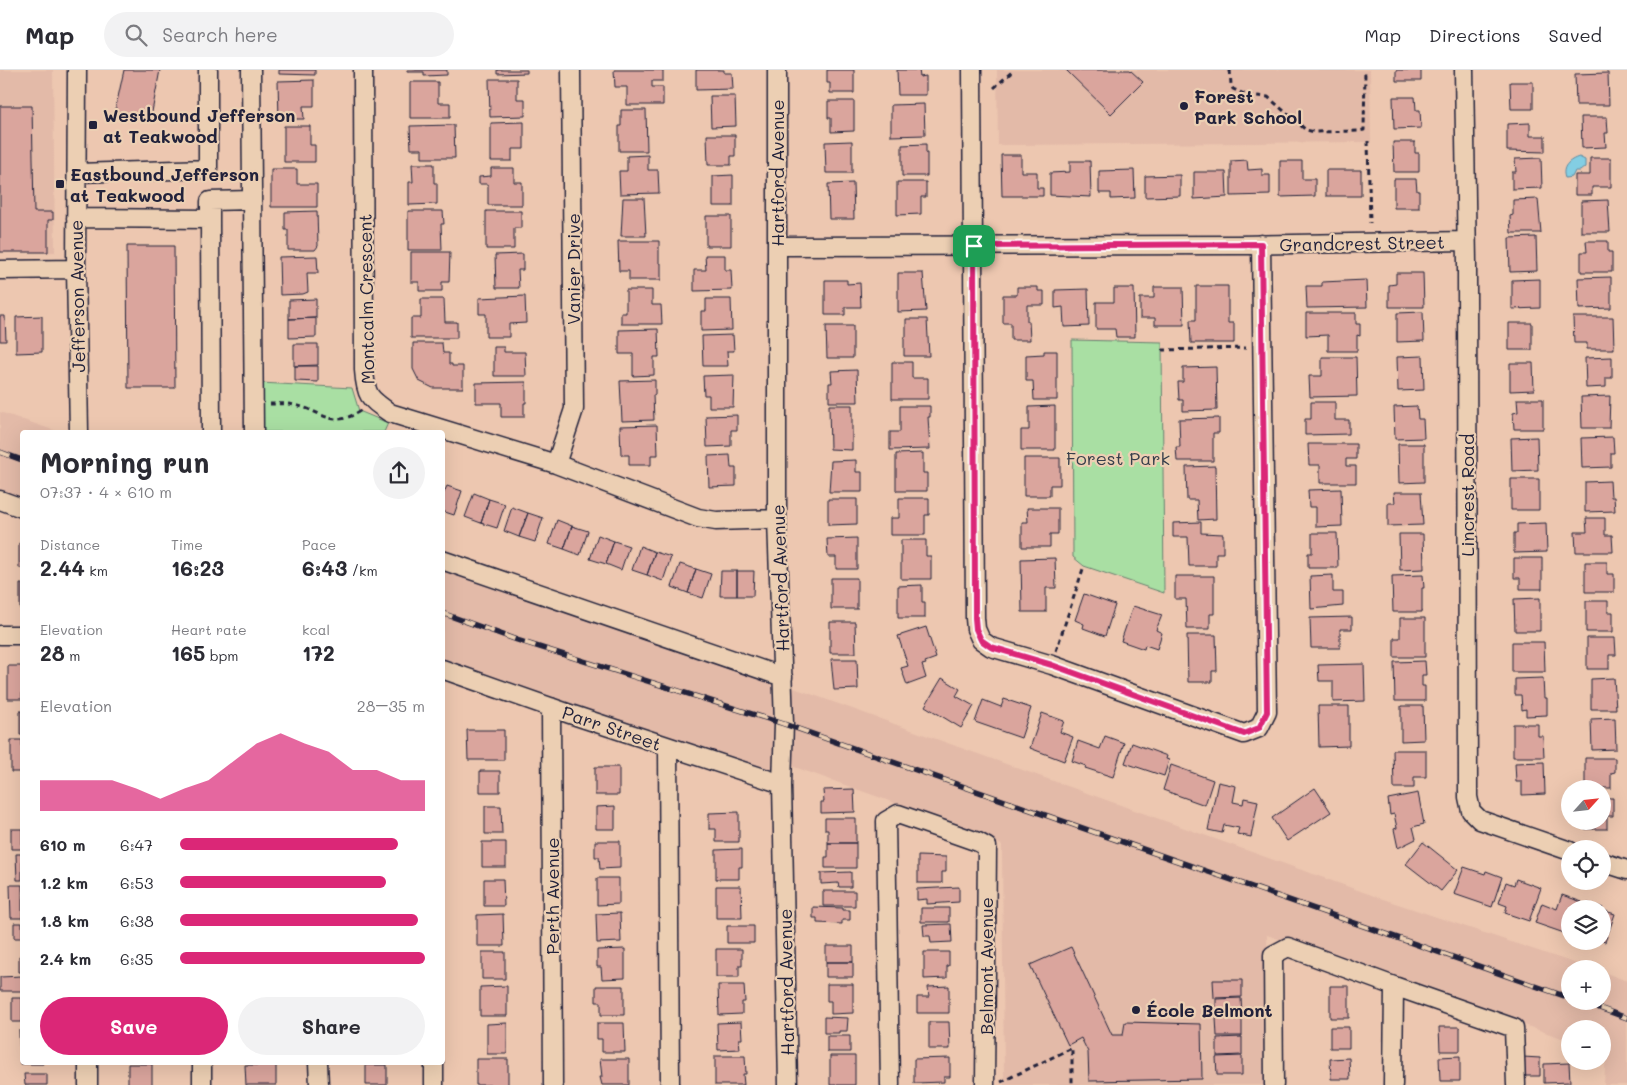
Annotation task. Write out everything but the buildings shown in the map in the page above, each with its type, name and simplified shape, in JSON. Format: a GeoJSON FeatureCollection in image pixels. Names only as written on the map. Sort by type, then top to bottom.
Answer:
{"type":"FeatureCollection","features":[{"type":"Feature","properties":{"kind":"street","name":"Jefferson Avenue"},"geometry":{"type":"LineString","coordinates":[[77,70],[76,269],[79,430]]}},
{"type":"Feature","properties":{"kind":"street"},"geometry":{"type":"LineString","coordinates":[[77,173],[208,169],[208,70]]}},
{"type":"Feature","properties":{"kind":"street"},"geometry":{"type":"LineString","coordinates":[[251,70],[254,430]]}},
{"type":"Feature","properties":{"kind":"street","name":"Montcalm Crescent"},"geometry":{"type":"LineString","coordinates":[[363,70],[364,370],[366,390],[373,401],[390,413],[556,464],[698,518],[716,521],[778,519]]}},
{"type":"Feature","properties":{"kind":"street","name":"Vanier Drive"},"geometry":{"type":"LineString","coordinates":[[556,464],[574,409],[571,70]]}},
{"type":"Feature","properties":{"kind":"street","name":"Hartford Avenue"},"geometry":{"type":"LineString","coordinates":[[777,70],[778,519],[783,677],[782,784],[788,1085]]}},
{"type":"Feature","properties":{"kind":"street"},"geometry":{"type":"LineString","coordinates":[[972,70],[976,629],[981,640],[991,647],[1052,665],[1244,734],[1259,728],[1267,712],[1261,244]]}},
{"type":"Feature","properties":{"kind":"street","name":"Lincrest Road"},"geometry":{"type":"LineString","coordinates":[[1464,70],[1468,797],[1471,811],[1480,820],[1561,848]]}},
{"type":"Feature","properties":{"kind":"street"},"geometry":{"type":"LineString","coordinates":[[211,430],[210,201],[252,200]]}},
{"type":"Feature","properties":{"kind":"street"},"geometry":{"type":"LineString","coordinates":[[76,218],[210,219]]}},
{"type":"Feature","properties":{"kind":"street","name":"Grandcrest Street"},"geometry":{"type":"LineString","coordinates":[[777,246],[1261,244],[1466,241]]}},
{"type":"Feature","properties":{"kind":"street"},"geometry":{"type":"LineString","coordinates":[[0,270],[76,269]]}},
{"type":"Feature","properties":{"kind":"street"},"geometry":{"type":"LineString","coordinates":[[0,500],[20,507]]}},
{"type":"Feature","properties":{"kind":"street"},"geometry":{"type":"LineString","coordinates":[[445,561],[783,677]]}},
{"type":"Feature","properties":{"kind":"street"},"geometry":{"type":"LineString","coordinates":[[0,635],[20,635]]}},
{"type":"Feature","properties":{"kind":"street","name":"Parr Street"},"geometry":{"type":"LineString","coordinates":[[445,670],[782,784]]}},
{"type":"Feature","properties":{"kind":"street","name":"Perth Avenue"},"geometry":{"type":"LineString","coordinates":[[551,707],[553,1085]]}},
{"type":"Feature","properties":{"kind":"street"},"geometry":{"type":"LineString","coordinates":[[668,747],[670,1085]]}},
{"type":"Feature","properties":{"kind":"street","name":"Belmont Avenue"},"geometry":{"type":"LineString","coordinates":[[890,1085],[886,822],[898,814],[987,847],[993,1084]]}},
{"type":"Feature","properties":{"kind":"street"},"geometry":{"type":"LineString","coordinates":[[1611,865],[1627,870]]}},
{"type":"Feature","properties":{"kind":"street"},"geometry":{"type":"LineString","coordinates":[[1274,1085],[1273,955],[1288,947],[1514,1028],[1516,1085]]}},
{"type":"Feature","properties":{"kind":"street"},"geometry":{"type":"LineString","coordinates":[[1393,1085],[1394,986]]}},
{"type":"Feature","properties":{"kind":"street"},"geometry":{"type":"LineString","coordinates":[[88,1065],[88,1085]]}},
{"type":"Feature","properties":{"kind":"street"},"geometry":{"type":"LineString","coordinates":[[202,1065],[202,1085]]}},
{"type":"Feature","properties":{"kind":"street"},"geometry":{"type":"LineString","coordinates":[[318,1065],[319,1085]]}},
{"type":"Feature","properties":{"kind":"street"},"geometry":{"type":"LineString","coordinates":[[434,1065],[434,1085]]}},
{"type":"Feature","properties":{"kind":"path"},"geometry":{"type":"LineString","coordinates":[[994,88],[1014,70]]}},
{"type":"Feature","properties":{"kind":"path"},"geometry":{"type":"LineString","coordinates":[[1230,70],[1233,89],[1246,95],[1268,97],[1306,130],[1315,132],[1364,130],[1365,70]]}},
{"type":"Feature","properties":{"kind":"path"},"geometry":{"type":"LineString","coordinates":[[1368,141],[1370,223]]}},
{"type":"Feature","properties":{"kind":"path"},"geometry":{"type":"LineString","coordinates":[[1162,350],[1262,348]]}},
{"type":"Feature","properties":{"kind":"path"},"geometry":{"type":"LineString","coordinates":[[254,404],[293,404],[330,418],[341,420],[350,418],[373,401]]}},
{"type":"Feature","properties":{"kind":"path"},"geometry":{"type":"LineString","coordinates":[[1052,665],[1084,566]]}},
{"type":"Feature","properties":{"kind":"path"},"geometry":{"type":"LineString","coordinates":[[993,1084],[1072,1048],[1072,1085]]}},
{"type":"Feature","properties":{"kind":"shaded area"},"geometry":{"type":"Polygon","coordinates":[[[0,70],[53,70],[55,252],[0,253],[0,70]]]}},
{"type":"Feature","properties":{"kind":"shaded area","name":"Forest Park School"},"geometry":{"type":"Polygon","coordinates":[[[997,70],[1370,70],[1371,142],[998,145],[997,70]]]}},
{"type":"Feature","properties":{"kind":"shaded area"},"geometry":{"type":"Polygon","coordinates":[[[0,412],[53,430],[20,430],[20,507],[0,500],[0,412]]]}},
{"type":"Feature","properties":{"kind":"shaded area"},"geometry":{"type":"Polygon","coordinates":[[[445,567],[808,693],[1377,897],[1565,960],[1561,960],[1561,1010],[1611,1010],[1611,975],[1627,981],[1627,1085],[1604,1085],[1605,1070],[1611,1070],[1611,1020],[1561,1020],[1561,1038],[1267,935],[1270,1085],[1004,1085],[1002,845],[884,799],[775,760],[782,784],[445,670],[445,567]]]}},
{"type":"Feature","properties":{"kind":"green space","name":"Forest Park"},"geometry":{"type":"Polygon","coordinates":[[[1072,340],[1162,342],[1164,593],[1084,566],[1073,557],[1072,340]]]}},
{"type":"Feature","properties":{"kind":"green space"},"geometry":{"type":"Polygon","coordinates":[[[261,383],[352,388],[359,411],[388,423],[385,430],[261,430],[261,383]]]}},
{"type":"Feature","properties":{"kind":"water"},"geometry":{"type":"Polygon","coordinates":[[[1579,157],[1585,160],[1585,167],[1580,171],[1575,171],[1572,177],[1565,178],[1565,167],[1572,160],[1579,157]]]}},
{"type":"Feature","properties":{"kind":"railway"},"geometry":{"type":"LineString","coordinates":[[0,452],[20,459]]}},
{"type":"Feature","properties":{"kind":"railway"},"geometry":{"type":"LineString","coordinates":[[445,614],[517,640],[784,724],[1561,995]]}},
{"type":"Feature","properties":{"kind":"railway"},"geometry":{"type":"LineString","coordinates":[[1605,1010],[1627,1018]]}},
{"type":"Feature","properties":{"kind":"place","name":"Forest Park School"},"geometry":{"type":"Point","coordinates":[1184,106]}},
{"type":"Feature","properties":{"kind":"place","name":"Westbound Jefferson at Teakwood"},"geometry":{"type":"Point","coordinates":[93,125]}},
{"type":"Feature","properties":{"kind":"place","name":"Eastbound Jefferson at Teakwood"},"geometry":{"type":"Point","coordinates":[60,184]}},
{"type":"Feature","properties":{"kind":"place","name":"École Belmont"},"geometry":{"type":"Point","coordinates":[1136,1010]}},
{"type":"Feature","properties":{"kind":"route"},"geometry":{"type":"LineString","coordinates":[[1261,244],[1267,712],[1259,728],[1244,734],[1052,665],[991,647],[981,640],[976,629],[975,618],[974,246],[1261,244]]}}]}
